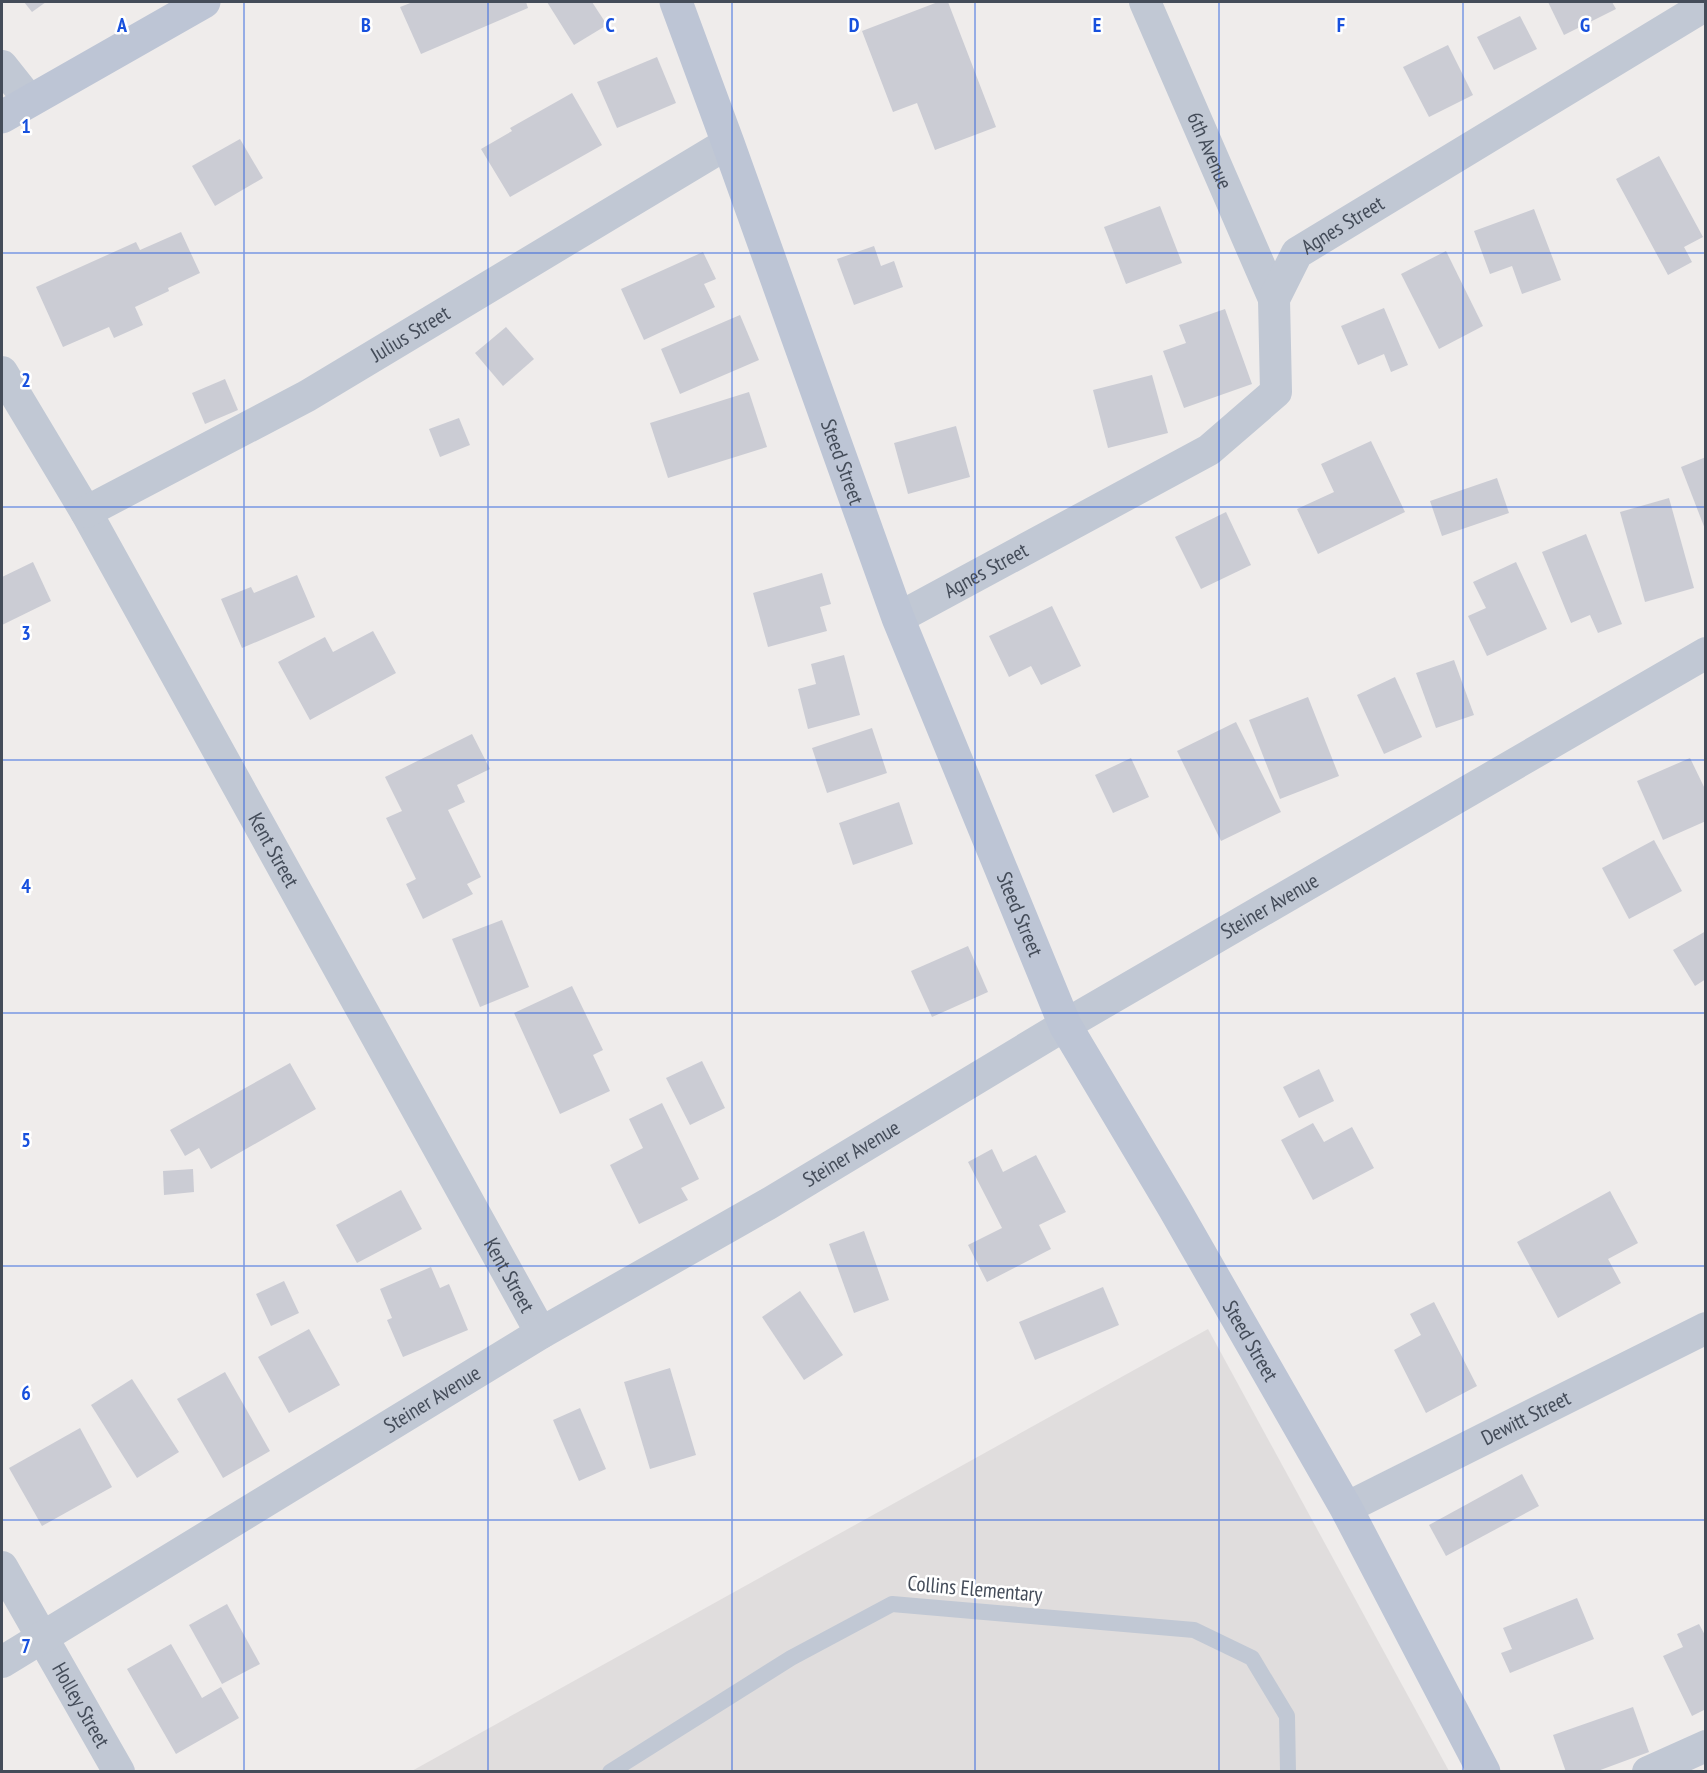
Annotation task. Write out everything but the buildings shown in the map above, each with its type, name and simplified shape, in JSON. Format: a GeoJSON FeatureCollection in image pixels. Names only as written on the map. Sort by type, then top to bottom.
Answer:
{"type":"FeatureCollection","features":[{"type":"Feature","properties":{"kind":"street"},"geometry":{"type":"LineString","coordinates":[[2,117],[204,2]]}},
{"type":"Feature","properties":{"kind":"street","name":"Steed Street"},"geometry":{"type":"LineString","coordinates":[[676,2],[898,618],[1065,1025],[1174,1208],[1346,1508],[1484,1772]]}},
{"type":"Feature","properties":{"kind":"street","name":"6th Avenue"},"geometry":{"type":"LineString","coordinates":[[1145,2],[1274,298]]}},
{"type":"Feature","properties":{"kind":"street","name":"Agnes Street"},"geometry":{"type":"LineString","coordinates":[[898,618],[1209,450],[1276,392],[1274,298],[1297,253],[1706,5]]}},
{"type":"Feature","properties":{"kind":"street"},"geometry":{"type":"LineString","coordinates":[[2,66],[29,100]]}},
{"type":"Feature","properties":{"kind":"street","name":"Julius Street"},"geometry":{"type":"LineString","coordinates":[[86,512],[307,396],[728,143]]}},
{"type":"Feature","properties":{"kind":"street","name":"Kent Street"},"geometry":{"type":"LineString","coordinates":[[2,372],[86,512],[541,1334]]}},
{"type":"Feature","properties":{"kind":"street","name":"Steiner Avenue"},"geometry":{"type":"LineString","coordinates":[[2,1662],[541,1334],[768,1204],[1065,1025],[1706,653]]}},
{"type":"Feature","properties":{"kind":"street","name":"Dewitt Street"},"geometry":{"type":"LineString","coordinates":[[1346,1508],[1706,1328]]}},
{"type":"Feature","properties":{"kind":"street","name":"Holley Street"},"geometry":{"type":"LineString","coordinates":[[2,1567],[119,1772]]}},
{"type":"Feature","properties":{"kind":"street"},"geometry":{"type":"LineString","coordinates":[[1648,1772],[1706,1746]]}},
{"type":"Feature","properties":{"kind":"lane","name":"Collins Elementary"},"geometry":{"type":"LineString","coordinates":[[610,1772],[791,1658],[892,1604],[1194,1630],[1252,1658],[1287,1716],[1288,1772]]}},
{"type":"Feature","properties":{"kind":"shaded area"},"geometry":{"type":"Polygon","coordinates":[[[1208,1329],[1449,1771],[410,1772],[1208,1329]]]}}]}
